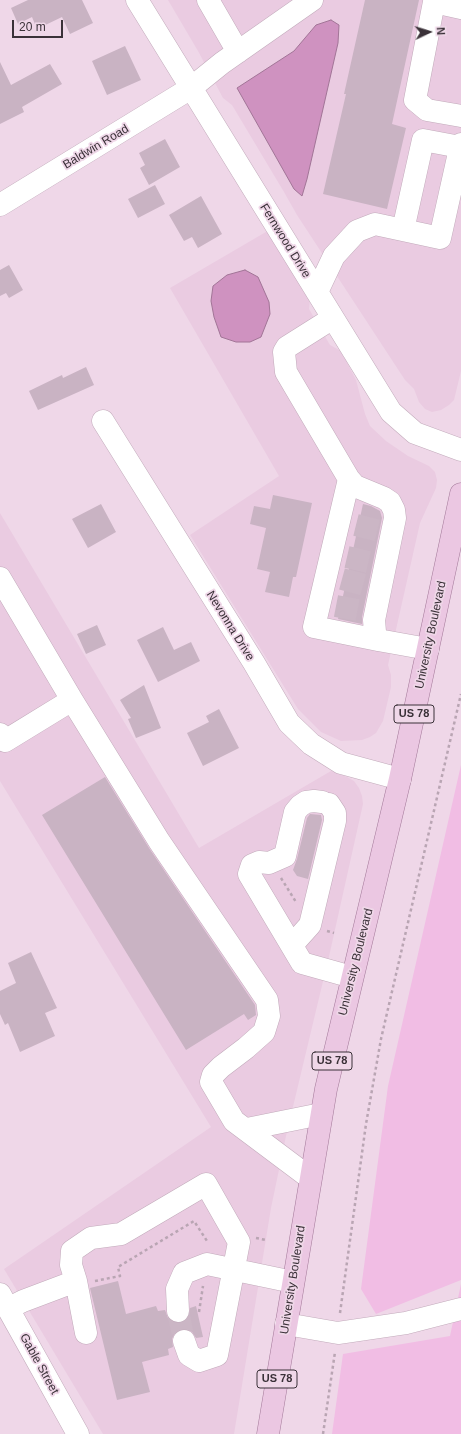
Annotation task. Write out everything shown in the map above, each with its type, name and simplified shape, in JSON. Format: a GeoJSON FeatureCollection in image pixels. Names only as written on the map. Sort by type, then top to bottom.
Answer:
{"type":"FeatureCollection","features":[{"type":"Feature","properties":{"kind":"main road","name":"University Boulevard"},"geometry":{"type":"LineString","coordinates":[[268,1434],[321,1114],[352,977],[400,779],[461,494]]}},
{"type":"Feature","properties":{"kind":"street","name":"Fernwood Drive"},"geometry":{"type":"LineString","coordinates":[[137,0],[391,412],[415,432],[461,450]]}},
{"type":"Feature","properties":{"kind":"street"},"geometry":{"type":"LineString","coordinates":[[208,0],[238,52]]}},
{"type":"Feature","properties":{"kind":"street","name":"Baldwin Road"},"geometry":{"type":"LineString","coordinates":[[0,205],[191,88],[222,63],[312,0]]}},
{"type":"Feature","properties":{"kind":"street"},"geometry":{"type":"LineString","coordinates":[[454,5],[434,2],[415,100],[427,110],[461,116]]}},
{"type":"Feature","properties":{"kind":"street"},"geometry":{"type":"LineString","coordinates":[[316,292],[334,256],[357,231],[375,224],[440,238],[461,145],[423,140],[403,230]]}},
{"type":"Feature","properties":{"kind":"street"},"geometry":{"type":"LineString","coordinates":[[333,318],[287,347],[284,352],[284,361],[286,372],[290,380],[349,479],[355,486],[390,502],[394,510],[395,518],[386,532],[368,613],[374,620],[375,632],[378,640]]}},
{"type":"Feature","properties":{"kind":"street","name":"Nevonna Drive"},"geometry":{"type":"LineString","coordinates":[[103,421],[254,663],[289,723],[311,744],[341,763],[400,779]]}},
{"type":"Feature","properties":{"kind":"street"},"geometry":{"type":"LineString","coordinates":[[349,479],[347,523],[328,604],[314,627],[428,649]]}},
{"type":"Feature","properties":{"kind":"street"},"geometry":{"type":"LineString","coordinates":[[0,578],[72,700],[159,841],[267,1000],[269,1016],[264,1032],[216,1071],[212,1075],[211,1082],[234,1121],[247,1129],[310,1178]]}},
{"type":"Feature","properties":{"kind":"street"},"geometry":{"type":"LineString","coordinates":[[0,734],[5,741],[72,700]]}},
{"type":"Feature","properties":{"kind":"street"},"geometry":{"type":"LineString","coordinates":[[292,945],[310,925],[335,821],[335,813],[325,803],[314,800],[306,802],[295,812],[285,856],[269,864],[258,862],[252,865],[249,874],[302,963],[352,977]]}},
{"type":"Feature","properties":{"kind":"street"},"geometry":{"type":"LineString","coordinates":[[247,1129],[321,1114]]}},
{"type":"Feature","properties":{"kind":"street"},"geometry":{"type":"LineString","coordinates":[[86,1333],[71,1266],[72,1251],[91,1238],[121,1234],[206,1184],[239,1242],[217,1355],[199,1361],[189,1355],[184,1341]]}},
{"type":"Feature","properties":{"kind":"street"},"geometry":{"type":"LineString","coordinates":[[178,1311],[177,1289],[184,1273],[207,1264],[293,1282]]}},
{"type":"Feature","properties":{"kind":"street"},"geometry":{"type":"LineString","coordinates":[[4,1301],[23,1301],[76,1283]]}},
{"type":"Feature","properties":{"kind":"street","name":"Gable Street"},"geometry":{"type":"LineString","coordinates":[[4,1301],[78,1434]]}},
{"type":"Feature","properties":{"kind":"street"},"geometry":{"type":"LineString","coordinates":[[286,1324],[338,1333],[406,1323],[461,1309]]}},
{"type":"Feature","properties":{"kind":"path"},"geometry":{"type":"LineString","coordinates":[[323,1434],[366,1124],[381,1039],[461,694]]}},
{"type":"Feature","properties":{"kind":"path"},"geometry":{"type":"LineString","coordinates":[[76,1283],[120,1276],[118,1268],[194,1221],[207,1241]]}},
{"type":"Feature","properties":{"kind":"shaded area"},"geometry":{"type":"Polygon","coordinates":[[[168,0],[461,0],[461,371],[454,400],[449,405],[441,410],[432,412],[425,409],[419,402],[414,389],[405,380],[297,215],[232,105],[223,98],[198,51],[168,0]]]}},
{"type":"Feature","properties":{"kind":"shaded area"},"geometry":{"type":"Polygon","coordinates":[[[331,20],[339,25],[338,43],[302,196],[294,189],[237,88],[294,51],[316,25],[331,20]]]}},
{"type":"Feature","properties":{"kind":"shaded area"},"geometry":{"type":"Polygon","coordinates":[[[271,229],[310,298],[309,309],[330,345],[341,351],[356,380],[365,414],[370,426],[386,441],[408,456],[429,466],[435,472],[437,480],[436,488],[420,523],[388,665],[391,675],[391,687],[383,721],[376,733],[362,740],[341,741],[321,732],[298,709],[190,535],[279,476],[170,288],[271,229]]]}},
{"type":"Feature","properties":{"kind":"shaded area"},"geometry":{"type":"Polygon","coordinates":[[[245,270],[258,277],[269,302],[270,314],[261,337],[250,342],[236,342],[221,337],[214,317],[211,301],[213,286],[227,275],[245,270]]]}},
{"type":"Feature","properties":{"kind":"shaded area"},"geometry":{"type":"Polygon","coordinates":[[[0,513],[199,848],[331,771],[354,781],[362,796],[363,804],[330,952],[286,1136],[271,1208],[234,1434],[103,1434],[4,1269],[211,1127],[0,781],[0,513]]]}},
{"type":"Feature","properties":{"kind":"shaded area"},"geometry":{"type":"Polygon","coordinates":[[[461,765],[461,1280],[376,1314],[361,1289],[388,1086],[461,765]]]}},
{"type":"Feature","properties":{"kind":"shaded area"},"geometry":{"type":"Polygon","coordinates":[[[461,1284],[461,1434],[332,1434],[343,1354],[450,1336],[461,1284]]]}},
{"type":"Feature","properties":{"kind":"building"},"geometry":{"type":"Polygon","coordinates":[[[28,0],[82,0],[93,23],[70,34],[62,17],[37,29],[32,17],[18,24],[11,8],[28,0]]]}},
{"type":"Feature","properties":{"kind":"building"},"geometry":{"type":"Polygon","coordinates":[[[365,0],[419,0],[392,124],[406,128],[387,209],[323,194],[346,94],[344,94],[365,0]]]}},
{"type":"Feature","properties":{"kind":"building"},"geometry":{"type":"Polygon","coordinates":[[[125,46],[141,80],[107,95],[92,61],[125,46]]]}},
{"type":"Feature","properties":{"kind":"building"},"geometry":{"type":"Polygon","coordinates":[[[0,62],[11,85],[50,64],[62,84],[22,107],[24,112],[0,124],[0,62]]]}},
{"type":"Feature","properties":{"kind":"building"},"geometry":{"type":"Polygon","coordinates":[[[165,139],[180,167],[149,185],[140,168],[145,165],[139,153],[165,139]]]}},
{"type":"Feature","properties":{"kind":"building"},"geometry":{"type":"Polygon","coordinates":[[[155,185],[165,204],[138,218],[128,199],[155,185]]]}},
{"type":"Feature","properties":{"kind":"building"},"geometry":{"type":"Polygon","coordinates":[[[201,196],[222,234],[198,248],[192,237],[184,241],[169,215],[201,196]]]}},
{"type":"Feature","properties":{"kind":"building"},"geometry":{"type":"Polygon","coordinates":[[[9,265],[23,290],[9,298],[6,293],[0,296],[0,270],[9,265]]]}},
{"type":"Feature","properties":{"kind":"building"},"geometry":{"type":"Polygon","coordinates":[[[86,367],[94,385],[38,410],[29,391],[62,375],[63,378],[86,367]]]}},
{"type":"Feature","properties":{"kind":"building"},"geometry":{"type":"Polygon","coordinates":[[[273,495],[312,503],[296,577],[293,577],[289,597],[265,592],[270,572],[257,569],[266,528],[250,524],[254,506],[270,509],[273,495]]]}},
{"type":"Feature","properties":{"kind":"building"},"geometry":{"type":"Polygon","coordinates":[[[101,504],[116,532],[88,548],[72,519],[101,504]]]}},
{"type":"Feature","properties":{"kind":"building"},"geometry":{"type":"Polygon","coordinates":[[[363,504],[380,511],[382,518],[362,617],[362,624],[338,619],[363,504]]]}},
{"type":"Feature","properties":{"kind":"building"},"geometry":{"type":"Polygon","coordinates":[[[97,625],[106,645],[86,654],[77,634],[97,625]]]}},
{"type":"Feature","properties":{"kind":"building"},"geometry":{"type":"Polygon","coordinates":[[[163,627],[174,650],[191,642],[200,661],[158,682],[137,640],[163,627]]]}},
{"type":"Feature","properties":{"kind":"building"},"geometry":{"type":"Polygon","coordinates":[[[144,685],[161,728],[136,738],[128,719],[131,718],[120,700],[144,685]]]}},
{"type":"Feature","properties":{"kind":"building"},"geometry":{"type":"Polygon","coordinates":[[[219,709],[239,748],[203,766],[187,733],[209,722],[206,716],[219,709]]]}},
{"type":"Feature","properties":{"kind":"building"},"geometry":{"type":"Polygon","coordinates":[[[105,777],[149,848],[255,1005],[256,1015],[248,1020],[244,1014],[186,1050],[42,815],[105,777]]]}},
{"type":"Feature","properties":{"kind":"building"},"geometry":{"type":"Polygon","coordinates":[[[310,814],[321,815],[322,820],[308,879],[297,876],[293,870],[307,818],[310,814]]]}},
{"type":"Feature","properties":{"kind":"building"},"geometry":{"type":"Polygon","coordinates":[[[31,952],[57,1008],[45,1013],[55,1036],[20,1052],[8,1023],[5,1025],[0,1014],[0,991],[16,983],[8,963],[31,952]]]}},
{"type":"Feature","properties":{"kind":"building"},"geometry":{"type":"Polygon","coordinates":[[[118,1281],[126,1314],[156,1306],[158,1311],[165,1310],[168,1318],[173,1322],[179,1323],[185,1321],[189,1316],[190,1308],[196,1306],[203,1337],[196,1338],[192,1332],[186,1329],[179,1329],[172,1339],[173,1347],[168,1349],[169,1355],[142,1362],[150,1392],[117,1400],[90,1288],[118,1281]]]}},
{"type":"Feature","properties":{"kind":"tunnel"},"geometry":{"type":"LineString","coordinates":[[356,525],[380,531]]}},
{"type":"Feature","properties":{"kind":"tunnel"},"geometry":{"type":"LineString","coordinates":[[347,557],[373,563]]}},
{"type":"Feature","properties":{"kind":"tunnel"},"geometry":{"type":"LineString","coordinates":[[342,579],[368,586]]}},
{"type":"Feature","properties":{"kind":"tunnel"},"geometry":{"type":"LineString","coordinates":[[336,606],[362,611]]}},
{"type":"Feature","properties":{"kind":"tunnel"},"geometry":{"type":"LineString","coordinates":[[178,1311],[184,1341]]}}]}
